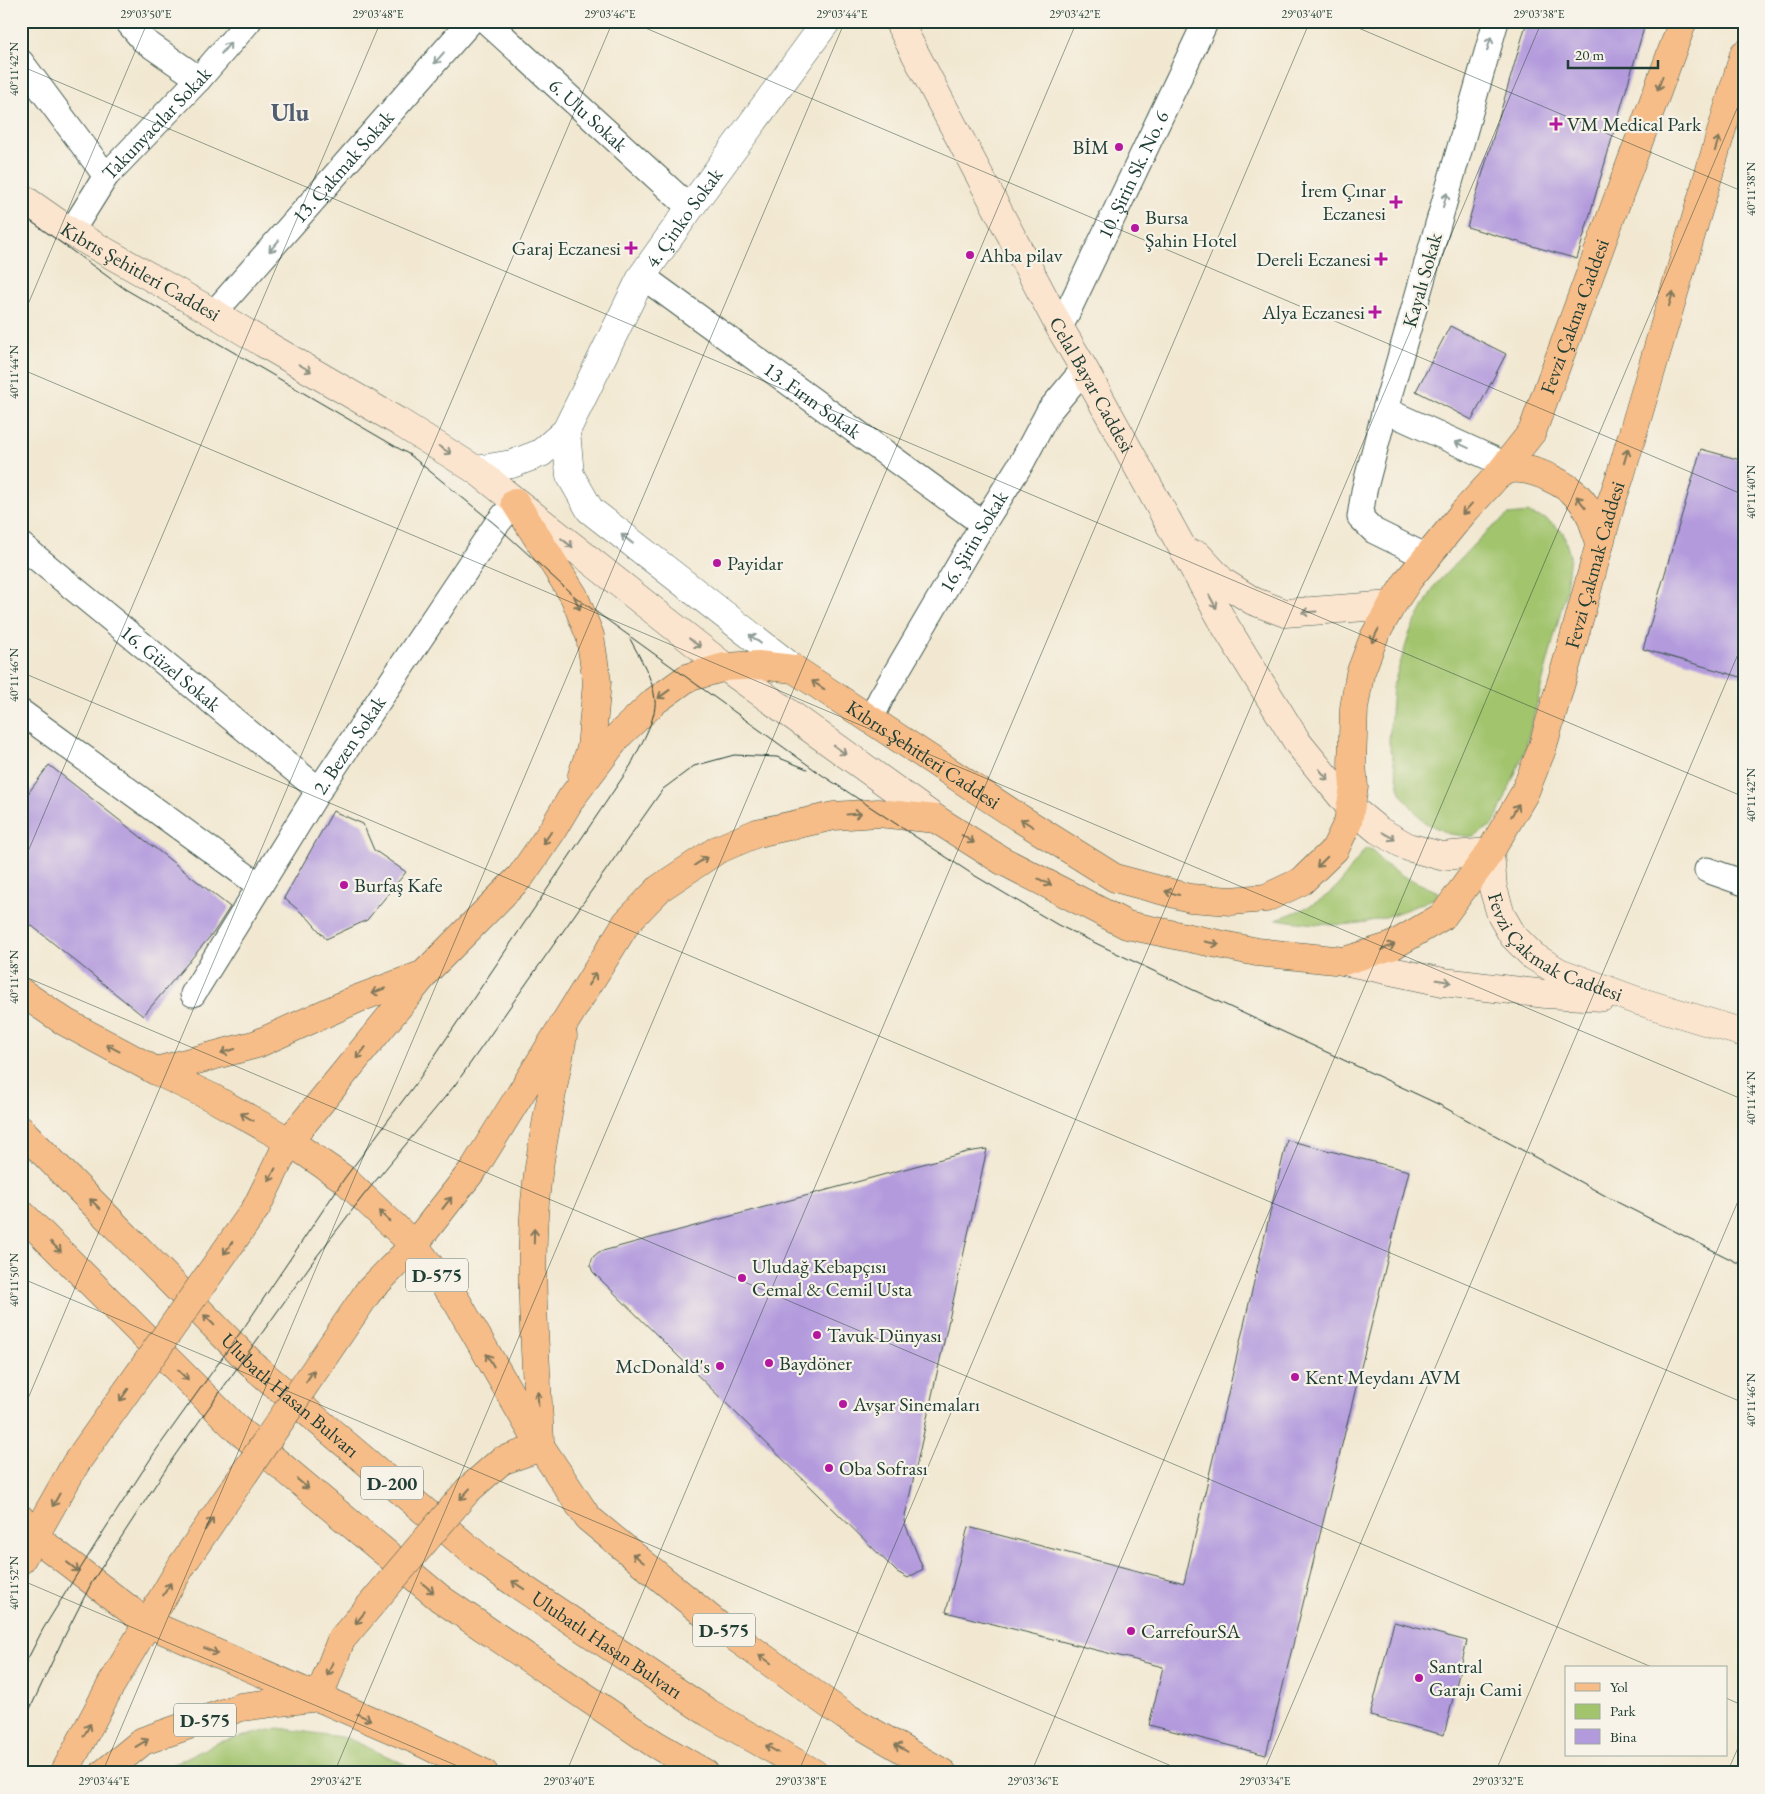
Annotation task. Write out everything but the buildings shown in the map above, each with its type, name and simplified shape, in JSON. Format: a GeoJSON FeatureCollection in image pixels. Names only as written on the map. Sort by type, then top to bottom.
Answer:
{"type":"FeatureCollection","features":[{"type":"Feature","properties":{"kind":"main road","name":"Celal Bayar Caddesi"},"geometry":{"type":"LineString","coordinates":[[898,21],[1060,328],[1226,627],[1298,743],[1349,814],[1408,847],[1441,856],[1490,852]]}},
{"type":"Feature","properties":{"kind":"main road","name":"Fevzi Çakma Caddesi"},"geometry":{"type":"LineString","coordinates":[[1392,605],[1408,579],[1502,470],[1532,432],[1682,21]]}},
{"type":"Feature","properties":{"kind":"main road","name":"Fevzi Çakmak Caddesi"},"geometry":{"type":"LineString","coordinates":[[1632,999],[1559,972],[1533,956],[1513,936],[1501,915],[1493,888],[1490,852],[1524,794],[1542,749],[1599,546],[1744,54]]}},
{"type":"Feature","properties":{"kind":"main road","name":"Kıbrıs Şehitleri Caddesi"},"geometry":{"type":"LineString","coordinates":[[21,197],[71,232],[214,313],[399,422],[476,470],[725,667],[936,818]]}},
{"type":"Feature","properties":{"kind":"main road"},"geometry":{"type":"LineString","coordinates":[[1502,470],[1511,468],[1534,471],[1564,486],[1581,499],[1596,526],[1599,546]]}},
{"type":"Feature","properties":{"kind":"main road"},"geometry":{"type":"LineString","coordinates":[[21,1560],[28,1528],[256,1208],[289,1141],[424,974],[521,876],[550,834],[572,797],[583,773],[591,748],[597,682],[590,636],[574,596],[515,502]]}},
{"type":"Feature","properties":{"kind":"main road"},"geometry":{"type":"LineString","coordinates":[[1172,528],[1223,582],[1253,601],[1285,614],[1392,605]]}},
{"type":"Feature","properties":{"kind":"main road"},"geometry":{"type":"LineString","coordinates":[[1349,814],[1354,787],[1352,764],[1354,708],[1360,674],[1374,637],[1392,605]]}},
{"type":"Feature","properties":{"kind":"main road"},"geometry":{"type":"LineString","coordinates":[[572,797],[619,735],[655,701],[687,678],[725,667],[758,665],[794,669]]}},
{"type":"Feature","properties":{"kind":"main road","name":"Kıbrıs Şehitleri Caddesi"},"geometry":{"type":"LineString","coordinates":[[794,669],[1018,817],[1115,878],[1190,898],[1231,901],[1266,898],[1302,882],[1335,849],[1349,814]]}},
{"type":"Feature","properties":{"kind":"main road"},"geometry":{"type":"LineString","coordinates":[[64,1773],[110,1685],[182,1565],[368,1292],[414,1245],[475,1167],[628,922],[660,888],[717,850],[757,833],[834,816],[878,813],[936,818],[1001,860],[1127,925],[1257,952],[1344,962],[1443,982],[1546,994],[1632,999],[1744,1033]]}},
{"type":"Feature","properties":{"kind":"main road"},"geometry":{"type":"LineString","coordinates":[[1344,962],[1392,946],[1443,916],[1490,852]]}},
{"type":"Feature","properties":{"kind":"main road"},"geometry":{"type":"LineString","coordinates":[[156,1070],[257,1044],[357,999],[424,974]]}},
{"type":"Feature","properties":{"kind":"main road"},"geometry":{"type":"LineString","coordinates":[[21,992],[65,1022],[213,1098],[289,1141]]}},
{"type":"Feature","properties":{"kind":"main road"},"geometry":{"type":"LineString","coordinates":[[319,1697],[341,1640],[468,1490],[502,1461],[541,1447],[533,1295],[534,1222],[537,1184],[566,1020]]}},
{"type":"Feature","properties":{"kind":"main road","name":"Ulubatlı Hasan Bulvarı"},"geometry":{"type":"LineString","coordinates":[[21,1130],[257,1369],[487,1564],[709,1713],[814,1773]]}},
{"type":"Feature","properties":{"kind":"main road","name":"D-575"},"geometry":{"type":"LineString","coordinates":[[289,1141],[344,1179],[414,1245],[456,1300],[541,1447],[588,1518],[718,1625],[845,1716],[943,1773]]}},
{"type":"Feature","properties":{"kind":"main road","name":"D-200"},"geometry":{"type":"LineString","coordinates":[[21,1213],[237,1429],[442,1599],[655,1744],[704,1773]]}},
{"type":"Feature","properties":{"kind":"main road"},"geometry":{"type":"LineString","coordinates":[[28,1528],[147,1623],[416,1740],[484,1773]]}},
{"type":"Feature","properties":{"kind":"main road","name":"D-575"},"geometry":{"type":"LineString","coordinates":[[104,1773],[143,1741],[241,1708],[319,1697]]}},
{"type":"Feature","properties":{"kind":"street"},"geometry":{"type":"LineString","coordinates":[[126,21],[143,40],[199,79]]}},
{"type":"Feature","properties":{"kind":"street","name":"Takunyacılar Sokak"},"geometry":{"type":"LineString","coordinates":[[71,232],[106,176],[199,79],[249,21]]}},
{"type":"Feature","properties":{"kind":"street","name":"13. Çakmak Sokak"},"geometry":{"type":"LineString","coordinates":[[214,313],[471,21]]}},
{"type":"Feature","properties":{"kind":"street","name":"6. Ulu Sokak"},"geometry":{"type":"LineString","coordinates":[[486,21],[690,208]]}},
{"type":"Feature","properties":{"kind":"street","name":"4. Çinko Sokak"},"geometry":{"type":"LineString","coordinates":[[566,431],[642,276],[827,21]]}},
{"type":"Feature","properties":{"kind":"street","name":"10. Şirin Sk. No. 6"},"geometry":{"type":"LineString","coordinates":[[1060,328],[1206,21]]}},
{"type":"Feature","properties":{"kind":"street","name":"Kayalı Sokak"},"geometry":{"type":"LineString","coordinates":[[1427,557],[1374,531],[1360,517],[1364,491],[1385,410],[1496,21]]}},
{"type":"Feature","properties":{"kind":"street"},"geometry":{"type":"LineString","coordinates":[[21,62],[106,176]]}},
{"type":"Feature","properties":{"kind":"street","name":"13. Fırın Sokak"},"geometry":{"type":"LineString","coordinates":[[642,276],[983,524]]}},
{"type":"Feature","properties":{"kind":"street","name":"16. Şirin Sokak"},"geometry":{"type":"LineString","coordinates":[[871,719],[881,698],[983,524],[1022,462],[1049,411],[1084,369]]}},
{"type":"Feature","properties":{"kind":"street"},"geometry":{"type":"LineString","coordinates":[[1385,410],[1502,470]]}},
{"type":"Feature","properties":{"kind":"street"},"geometry":{"type":"LineString","coordinates":[[476,470],[512,464],[541,452],[566,431]]}},
{"type":"Feature","properties":{"kind":"street","name":"Kıbrıs Şehitleri Caddesi"},"geometry":{"type":"LineString","coordinates":[[566,431],[570,474],[590,510],[794,669]]}},
{"type":"Feature","properties":{"kind":"street","name":"2. Bezen Sokak"},"geometry":{"type":"LineString","coordinates":[[193,994],[319,790],[496,524],[515,502]]}},
{"type":"Feature","properties":{"kind":"street","name":"16. Güzel Sokak"},"geometry":{"type":"LineString","coordinates":[[21,546],[319,790]]}},
{"type":"Feature","properties":{"kind":"street"},"geometry":{"type":"LineString","coordinates":[[21,712],[260,886]]}},
{"type":"Feature","properties":{"kind":"street"},"geometry":{"type":"LineString","coordinates":[[1706,870],[1744,884]]}},
{"type":"Feature","properties":{"kind":"green space"},"geometry":{"type":"Polygon","coordinates":[[[1528,513],[1546,519],[1563,532],[1570,556],[1566,591],[1525,750],[1494,824],[1473,837],[1449,834],[1424,822],[1401,794],[1389,742],[1393,686],[1410,632],[1435,585],[1483,535],[1508,515],[1528,513]]]}},
{"type":"Feature","properties":{"kind":"green space"},"geometry":{"type":"Polygon","coordinates":[[[1366,848],[1373,850],[1380,861],[1403,876],[1438,892],[1435,898],[1401,912],[1355,924],[1321,924],[1276,919],[1308,907],[1326,896],[1343,880],[1366,848]]]}},
{"type":"Feature","properties":{"kind":"green space"},"geometry":{"type":"Polygon","coordinates":[[[279,1728],[347,1738],[424,1773],[160,1773],[171,1765],[219,1742],[279,1728]]]}},
{"type":"Feature","properties":{"kind":"tram line"},"geometry":{"type":"LineString","coordinates":[[21,214],[125,289],[410,455],[496,525],[574,596],[822,775],[972,874],[1058,925],[1440,1105],[1613,1200],[1744,1266]]}},
{"type":"Feature","properties":{"kind":"tram line"},"geometry":{"type":"LineString","coordinates":[[21,1672],[43,1629],[157,1449],[245,1326],[344,1179],[419,1079],[631,765],[647,733],[655,708],[655,700],[649,676],[630,639]]}},
{"type":"Feature","properties":{"kind":"tram line"},"geometry":{"type":"LineString","coordinates":[[21,1728],[92,1582],[173,1458],[314,1260],[363,1196],[455,1085],[663,789],[694,766],[734,755],[777,757],[807,769]]}},
{"type":"Feature","properties":{"kind":"place","name":"VM Medical Park"},"geometry":{"type":"Point","coordinates":[1556,124]}},
{"type":"Feature","properties":{"kind":"place","name":"BİM"},"geometry":{"type":"Point","coordinates":[1119,147]}},
{"type":"Feature","properties":{"kind":"place","name":"İrem Çınar Eczanesi"},"geometry":{"type":"Point","coordinates":[1396,202]}},
{"type":"Feature","properties":{"kind":"place","name":"Bursa Şahin Hotel"},"geometry":{"type":"Point","coordinates":[1135,228]}},
{"type":"Feature","properties":{"kind":"place","name":"Garaj Eczanesi"},"geometry":{"type":"Point","coordinates":[631,248]}},
{"type":"Feature","properties":{"kind":"place","name":"Ahba pilav"},"geometry":{"type":"Point","coordinates":[970,255]}},
{"type":"Feature","properties":{"kind":"place","name":"Dereli Eczanesi"},"geometry":{"type":"Point","coordinates":[1381,259]}},
{"type":"Feature","properties":{"kind":"place","name":"Alya Eczanesi"},"geometry":{"type":"Point","coordinates":[1375,312]}},
{"type":"Feature","properties":{"kind":"place","name":"Payidar"},"geometry":{"type":"Point","coordinates":[717,563]}},
{"type":"Feature","properties":{"kind":"place","name":"Burfaş Kafe"},"geometry":{"type":"Point","coordinates":[344,885]}},
{"type":"Feature","properties":{"kind":"place","name":"Uludağ Kebapçısı Cemal & Cemil Usta"},"geometry":{"type":"Point","coordinates":[742,1278]}},
{"type":"Feature","properties":{"kind":"place","name":"Tavuk Dünyası"},"geometry":{"type":"Point","coordinates":[817,1335]}},
{"type":"Feature","properties":{"kind":"place","name":"Baydöner"},"geometry":{"type":"Point","coordinates":[769,1363]}},
{"type":"Feature","properties":{"kind":"place","name":"McDonald's"},"geometry":{"type":"Point","coordinates":[720,1366]}},
{"type":"Feature","properties":{"kind":"place","name":"Kent Meydanı AVM"},"geometry":{"type":"Point","coordinates":[1295,1377]}},
{"type":"Feature","properties":{"kind":"place","name":"Avşar Sinemaları"},"geometry":{"type":"Point","coordinates":[843,1404]}},
{"type":"Feature","properties":{"kind":"place","name":"Oba Sofrası"},"geometry":{"type":"Point","coordinates":[829,1468]}},
{"type":"Feature","properties":{"kind":"place","name":"CarrefourSA"},"geometry":{"type":"Point","coordinates":[1131,1631]}},
{"type":"Feature","properties":{"kind":"place","name":"Santral Garajı Cami"},"geometry":{"type":"Point","coordinates":[1419,1678]}},
{"type":"Feature","properties":{"kind":"district","name":"Ulu"},"geometry":{"type":"Point","coordinates":[290,112]}}]}
